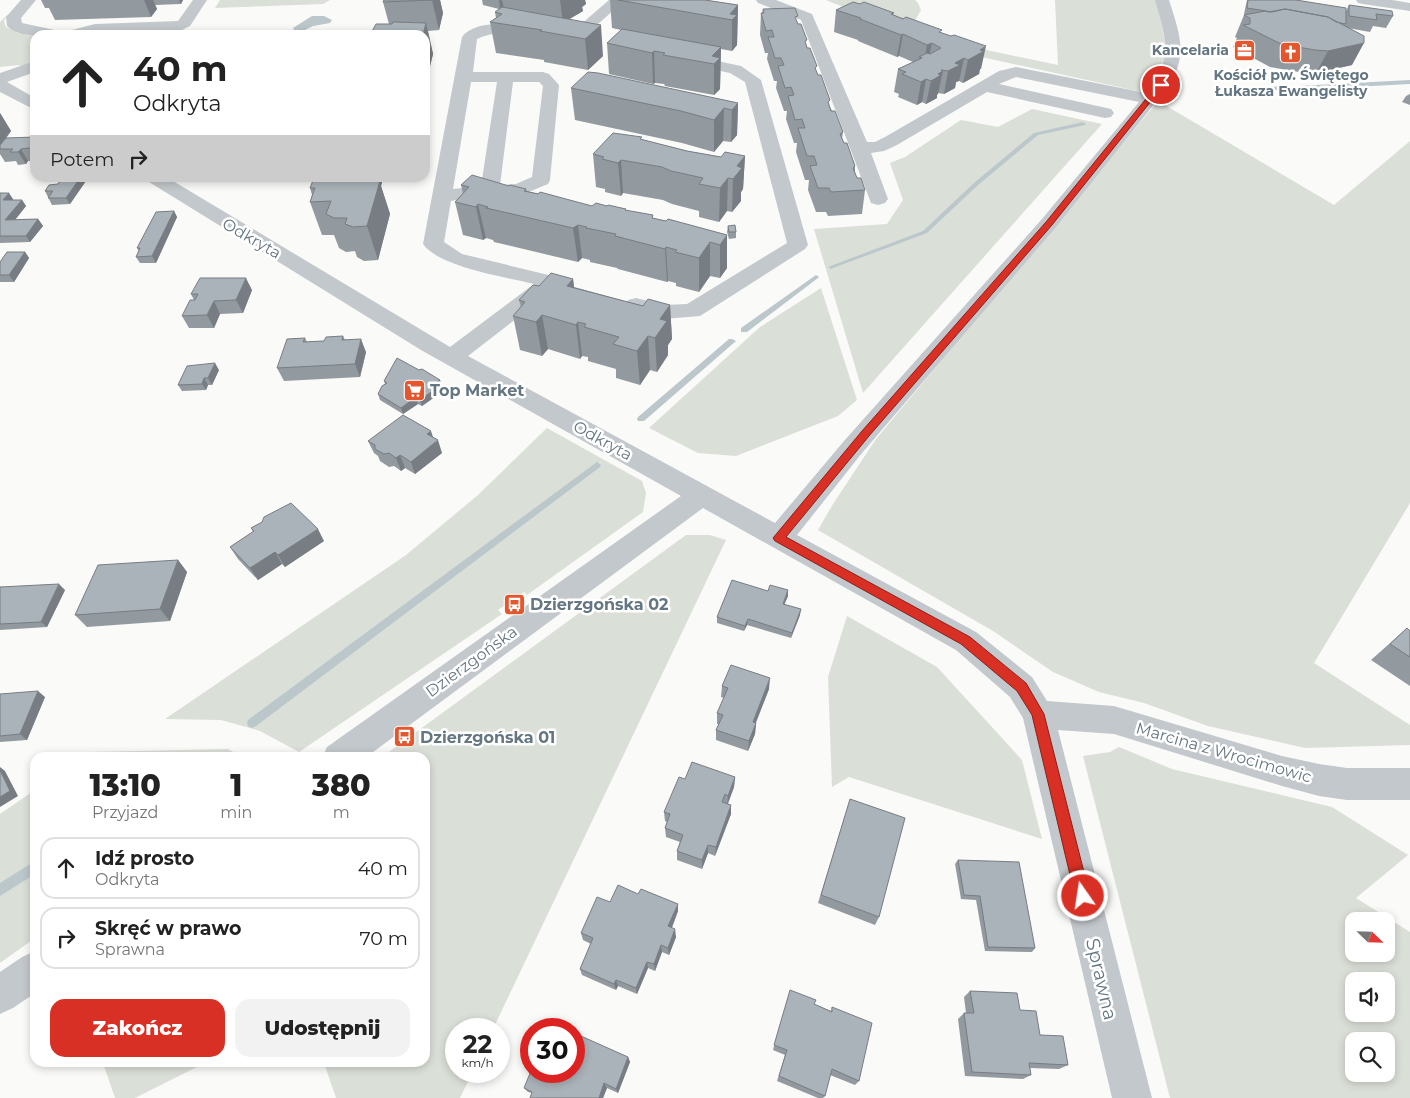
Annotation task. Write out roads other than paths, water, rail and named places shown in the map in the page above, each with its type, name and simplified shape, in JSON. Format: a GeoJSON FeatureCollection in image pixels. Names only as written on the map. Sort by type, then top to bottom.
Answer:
{"type":"FeatureCollection","features":[{"type":"Feature","properties":{"kind":"street"},"geometry":{"type":"LineString","coordinates":[[29,0],[13,17],[15,26],[30,31]]}},
{"type":"Feature","properties":{"kind":"street"},"geometry":{"type":"LineString","coordinates":[[91,30],[182,25],[200,0]]}},
{"type":"Feature","properties":{"kind":"street"},"geometry":{"type":"LineString","coordinates":[[574,38],[618,0]]}},
{"type":"Feature","properties":{"kind":"street"},"geometry":{"type":"LineString","coordinates":[[763,0],[806,17],[860,148],[878,200]]}},
{"type":"Feature","properties":{"kind":"street"},"geometry":{"type":"LineString","coordinates":[[779,538],[860,440],[1049,223],[1161,85],[1172,62],[1172,35],[1162,0]]}},
{"type":"Feature","properties":{"kind":"street"},"geometry":{"type":"LineString","coordinates":[[1364,0],[1410,7]]}},
{"type":"Feature","properties":{"kind":"street"},"geometry":{"type":"LineString","coordinates":[[568,287],[455,258],[433,244],[470,37],[480,30],[524,28],[600,43]]}},
{"type":"Feature","properties":{"kind":"street"},"geometry":{"type":"LineString","coordinates":[[614,299],[664,312],[692,311],[798,245],[753,80],[735,69],[662,55]]}},
{"type":"Feature","properties":{"kind":"street"},"geometry":{"type":"LineString","coordinates":[[0,79],[30,68]]}},
{"type":"Feature","properties":{"kind":"street"},"geometry":{"type":"LineString","coordinates":[[860,148],[878,147],[891,141],[1005,74],[1016,72],[1150,99]]}},
{"type":"Feature","properties":{"kind":"street"},"geometry":{"type":"LineString","coordinates":[[442,198],[464,192],[519,190],[541,180],[551,85],[543,77],[464,77]]}},
{"type":"Feature","properties":{"kind":"street"},"geometry":{"type":"LineString","coordinates":[[490,191],[506,77]]}},
{"type":"Feature","properties":{"kind":"street"},"geometry":{"type":"LineString","coordinates":[[0,85],[30,102]]}},
{"type":"Feature","properties":{"kind":"street"},"geometry":{"type":"LineString","coordinates":[[984,86],[1105,114]]}},
{"type":"Feature","properties":{"kind":"street","name":"Odkryta"},"geometry":{"type":"LineString","coordinates":[[162,182],[218,218],[452,357],[966,641],[1021,687],[1038,714]]}},
{"type":"Feature","properties":{"kind":"street"},"geometry":{"type":"LineString","coordinates":[[452,357],[550,282]]}},
{"type":"Feature","properties":{"kind":"street","name":"Dzierzgońska"},"geometry":{"type":"LineString","coordinates":[[346,752],[702,495]]}},
{"type":"Feature","properties":{"kind":"street","name":"Marcina z Wrocimowic"},"geometry":{"type":"LineString","coordinates":[[1038,714],[1114,720],[1282,771],[1319,780],[1347,784],[1410,784]]}},
{"type":"Feature","properties":{"kind":"street","name":"Sprawna"},"geometry":{"type":"LineString","coordinates":[[1038,714],[1066,822],[1132,1098]]}},
{"type":"Feature","properties":{"kind":"street"},"geometry":{"type":"LineString","coordinates":[[0,995],[30,974]]}},
{"type":"Feature","properties":{"kind":"waterway"},"geometry":{"type":"LineString","coordinates":[[1297,88],[1410,82]]}},
{"type":"Feature","properties":{"kind":"waterway"},"geometry":{"type":"LineString","coordinates":[[1238,91],[1285,88]]}},
{"type":"Feature","properties":{"kind":"waterway"},"geometry":{"type":"LineString","coordinates":[[831,267],[925,232],[976,184],[1036,134],[1083,124]]}},
{"type":"Feature","properties":{"kind":"waterway"},"geometry":{"type":"LineString","coordinates":[[744,330],[816,277]]}},
{"type":"Feature","properties":{"kind":"waterway"},"geometry":{"type":"LineString","coordinates":[[641,419],[732,341]]}},
{"type":"Feature","properties":{"kind":"waterway"},"geometry":{"type":"LineString","coordinates":[[252,723],[597,465]]}},
{"type":"Feature","properties":{"kind":"waterway"},"geometry":{"type":"LineString","coordinates":[[0,890],[30,870]]}},
{"type":"Feature","properties":{"kind":"place","name":"Kancelaria"},"geometry":{"type":"Point","coordinates":[1245,50]}},
{"type":"Feature","properties":{"kind":"place","name":"Kościół pw. Świętego Łukasza Ewangelisty"},"geometry":{"type":"Point","coordinates":[1291,52]}},
{"type":"Feature","properties":{"kind":"place","name":"Top Market"},"geometry":{"type":"Point","coordinates":[414,390]}},
{"type":"Feature","properties":{"kind":"place","name":"Dzierzgońska 02"},"geometry":{"type":"Point","coordinates":[514,604]}},
{"type":"Feature","properties":{"kind":"place","name":"Dzierzgońska 01"},"geometry":{"type":"Point","coordinates":[404,737]}}]}
